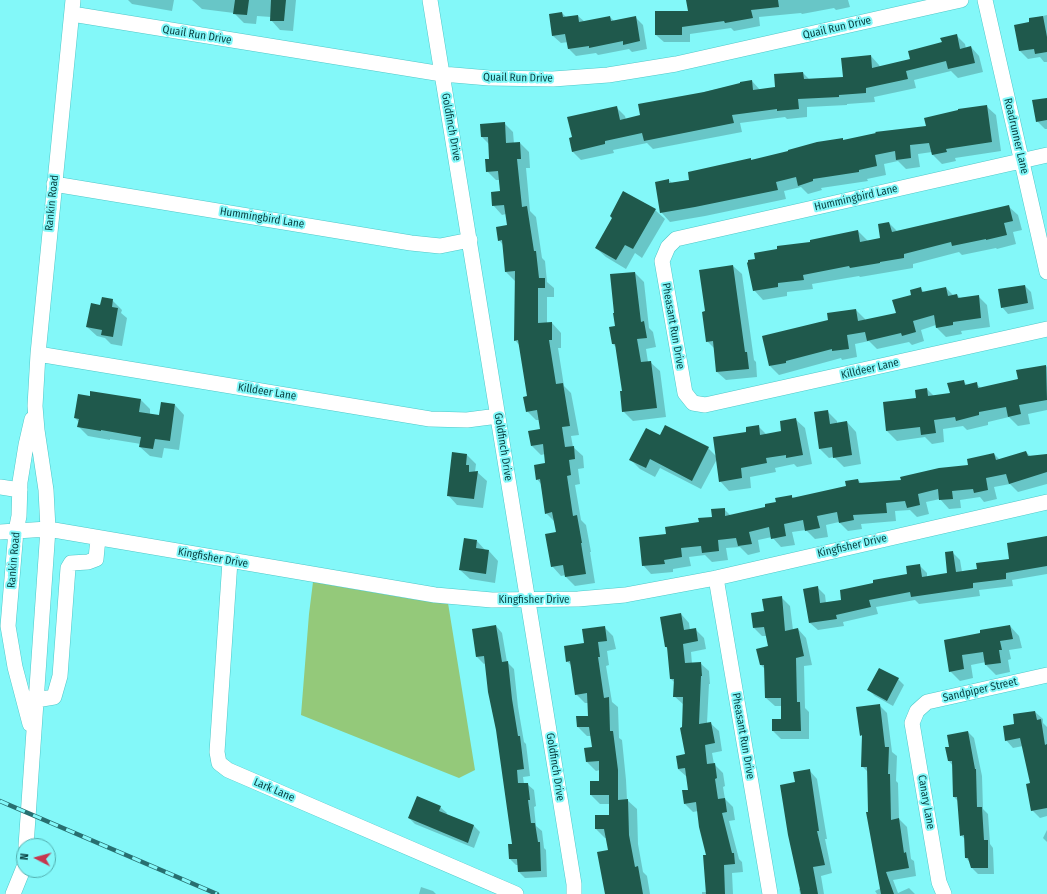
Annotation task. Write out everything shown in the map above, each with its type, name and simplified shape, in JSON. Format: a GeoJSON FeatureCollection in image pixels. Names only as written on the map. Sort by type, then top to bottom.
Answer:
{"type":"FeatureCollection","features":[{"type":"Feature","properties":{"kind":"street","name":"Goldfinch Drive"},"geometry":{"type":"LineString","coordinates":[[430,0],[574,884],[574,894]]}},
{"type":"Feature","properties":{"kind":"street","name":"Quail Run Drive"},"geometry":{"type":"LineString","coordinates":[[72,7],[395,68],[489,78],[553,79],[608,75],[676,64],[961,0]]}},
{"type":"Feature","properties":{"kind":"street","name":"Roadrunner Lane"},"geometry":{"type":"LineString","coordinates":[[985,0],[1047,272]]}},
{"type":"Feature","properties":{"kind":"street","name":"Rankin Road"},"geometry":{"type":"LineString","coordinates":[[27,838],[40,626],[48,529],[46,490],[35,406],[38,354],[72,7]]}},
{"type":"Feature","properties":{"kind":"street","name":"Hummingbird Lane"},"geometry":{"type":"LineString","coordinates":[[668,246],[676,239],[1047,155]]}},
{"type":"Feature","properties":{"kind":"street","name":"Hummingbird Lane"},"geometry":{"type":"LineString","coordinates":[[54,184],[411,243],[440,246],[470,240]]}},
{"type":"Feature","properties":{"kind":"street","name":"Pheasant Run Drive"},"geometry":{"type":"LineString","coordinates":[[668,246],[662,261],[685,393],[693,403]]}},
{"type":"Feature","properties":{"kind":"street","name":"Killdeer Lane"},"geometry":{"type":"LineString","coordinates":[[693,403],[705,406],[1047,329]]}},
{"type":"Feature","properties":{"kind":"street","name":"Killdeer Lane"},"geometry":{"type":"LineString","coordinates":[[38,354],[430,418],[467,420],[498,416]]}},
{"type":"Feature","properties":{"kind":"street","name":"Rankin Road"},"geometry":{"type":"LineString","coordinates":[[33,737],[15,667],[8,626],[16,531],[19,516],[20,490],[26,445],[35,406]]}},
{"type":"Feature","properties":{"kind":"street"},"geometry":{"type":"LineString","coordinates":[[0,487],[20,490]]}},
{"type":"Feature","properties":{"kind":"street","name":"Kingfisher Drive"},"geometry":{"type":"LineString","coordinates":[[0,532],[48,529],[435,595],[492,600],[578,599],[625,595],[716,578],[1047,502]]}},
{"type":"Feature","properties":{"kind":"street"},"geometry":{"type":"LineString","coordinates":[[36,700],[54,697],[60,676],[68,568],[71,563],[88,562],[96,559],[98,538]]}},
{"type":"Feature","properties":{"kind":"street","name":"Lark Lane"},"geometry":{"type":"LineString","coordinates":[[230,561],[217,752],[219,763],[228,770],[516,894]]}},
{"type":"Feature","properties":{"kind":"street","name":"Pheasant Run Drive"},"geometry":{"type":"LineString","coordinates":[[716,578],[770,894]]}},
{"type":"Feature","properties":{"kind":"street"},"geometry":{"type":"LineString","coordinates":[[40,626],[63,629]]}},
{"type":"Feature","properties":{"kind":"street","name":"Sandpiper Street"},"geometry":{"type":"LineString","coordinates":[[917,711],[927,702],[1047,675]]}},
{"type":"Feature","properties":{"kind":"street","name":"Canary Lane"},"geometry":{"type":"LineString","coordinates":[[917,711],[912,723],[940,882],[944,894]]}},
{"type":"Feature","properties":{"kind":"street"},"geometry":{"type":"LineString","coordinates":[[21,893],[23,878]]}},
{"type":"Feature","properties":{"kind":"street"},"geometry":{"type":"LineString","coordinates":[[21,893],[23,878]]}},
{"type":"Feature","properties":{"kind":"green space"},"geometry":{"type":"Polygon","coordinates":[[[313,582],[412,599],[448,603],[475,770],[459,778],[301,715],[313,582]]]}},
{"type":"Feature","properties":{"kind":"building"},"geometry":{"type":"Polygon","coordinates":[[[235,0],[249,0],[247,15],[233,14],[235,0]]]}},
{"type":"Feature","properties":{"kind":"building"},"geometry":{"type":"Polygon","coordinates":[[[271,0],[286,0],[284,21],[270,21],[271,0]]]}},
{"type":"Feature","properties":{"kind":"building"},"geometry":{"type":"Polygon","coordinates":[[[686,0],[778,0],[779,7],[751,10],[753,18],[725,23],[724,21],[682,27],[682,35],[655,35],[655,11],[688,11],[686,0]]]}},
{"type":"Feature","properties":{"kind":"building"},"geometry":{"type":"Polygon","coordinates":[[[562,12],[563,17],[578,15],[579,22],[610,16],[611,21],[636,16],[640,41],[623,45],[623,41],[589,48],[589,46],[568,49],[565,34],[552,36],[549,14],[562,12]]]}},
{"type":"Feature","properties":{"kind":"building"},"geometry":{"type":"Polygon","coordinates":[[[1043,16],[1047,37],[1047,52],[1035,54],[1034,49],[1019,51],[1014,25],[1029,22],[1029,18],[1043,16]]]}},
{"type":"Feature","properties":{"kind":"building"},"geometry":{"type":"Polygon","coordinates":[[[957,34],[960,49],[971,46],[975,63],[948,69],[946,61],[906,71],[908,79],[866,88],[866,93],[839,95],[839,97],[798,99],[799,109],[777,111],[777,109],[732,115],[734,123],[644,141],[642,133],[605,141],[605,144],[572,152],[569,138],[572,137],[567,117],[617,106],[620,120],[640,115],[638,104],[704,92],[740,82],[752,80],[753,90],[775,87],[774,74],[803,72],[804,79],[843,77],[841,58],[871,55],[872,68],[910,59],[908,51],[942,42],[940,38],[957,34]]]}},
{"type":"Feature","properties":{"kind":"building"},"geometry":{"type":"Polygon","coordinates":[[[1047,98],[1047,120],[1036,122],[1032,100],[1047,98]]]}},
{"type":"Feature","properties":{"kind":"building"},"geometry":{"type":"Polygon","coordinates":[[[987,105],[992,142],[946,149],[947,152],[932,155],[929,143],[910,145],[911,158],[896,160],[895,151],[875,155],[877,166],[859,170],[859,172],[813,179],[813,181],[798,186],[796,177],[776,182],[778,190],[660,213],[655,182],[669,179],[669,183],[689,180],[688,172],[751,158],[751,160],[817,142],[843,138],[843,140],[876,133],[875,132],[926,126],[924,118],[958,109],[987,105]]]}},
{"type":"Feature","properties":{"kind":"building"},"geometry":{"type":"Polygon","coordinates":[[[505,122],[506,143],[520,142],[521,159],[517,159],[522,207],[527,206],[534,251],[536,251],[539,278],[545,278],[545,288],[538,288],[538,323],[552,322],[552,340],[549,340],[556,384],[563,383],[570,426],[562,427],[565,447],[574,446],[575,459],[569,460],[571,475],[567,476],[573,516],[577,515],[586,574],[565,577],[563,565],[551,567],[545,534],[556,532],[552,512],[545,514],[540,479],[536,480],[534,465],[545,463],[543,444],[531,446],[528,431],[540,429],[537,410],[526,412],[523,397],[527,396],[518,340],[514,341],[515,271],[505,272],[502,240],[498,241],[496,227],[507,225],[504,205],[492,206],[491,192],[500,191],[498,171],[486,172],[485,159],[489,159],[488,137],[481,137],[480,124],[505,122]]]}},
{"type":"Feature","properties":{"kind":"building"},"geometry":{"type":"Polygon","coordinates":[[[623,191],[656,209],[633,249],[625,245],[616,260],[595,248],[612,218],[610,216],[623,191]]]}},
{"type":"Feature","properties":{"kind":"building"},"geometry":{"type":"Polygon","coordinates":[[[1009,205],[1013,221],[1004,223],[1007,235],[952,246],[951,242],[904,254],[904,258],[850,268],[849,266],[803,275],[804,280],[778,283],[778,287],[753,291],[747,263],[748,260],[755,259],[754,253],[777,249],[777,246],[810,242],[810,240],[858,230],[860,242],[880,238],[878,224],[889,222],[892,232],[1009,205]]]}},
{"type":"Feature","properties":{"kind":"building"},"geometry":{"type":"Polygon","coordinates":[[[733,265],[745,352],[747,352],[749,369],[716,372],[713,341],[706,342],[702,312],[705,311],[699,270],[733,265]]]}},
{"type":"Feature","properties":{"kind":"building"},"geometry":{"type":"Polygon","coordinates":[[[635,272],[641,322],[644,321],[647,338],[637,339],[641,362],[651,361],[657,408],[622,412],[620,391],[622,391],[615,344],[612,344],[609,327],[615,326],[610,274],[635,272]]]}},
{"type":"Feature","properties":{"kind":"building"},"geometry":{"type":"Polygon","coordinates":[[[1025,285],[1028,303],[1001,308],[998,289],[1025,285]]]}},
{"type":"Feature","properties":{"kind":"building"},"geometry":{"type":"Polygon","coordinates":[[[921,287],[922,292],[946,287],[948,296],[957,294],[958,298],[979,295],[981,318],[953,322],[953,325],[936,328],[934,315],[913,321],[916,332],[902,336],[901,333],[867,341],[865,332],[847,335],[849,349],[832,351],[832,349],[786,361],[786,363],[769,366],[762,336],[828,320],[827,313],[856,309],[858,321],[896,313],[892,300],[911,295],[910,290],[921,287]]]}},
{"type":"Feature","properties":{"kind":"building"},"geometry":{"type":"Polygon","coordinates":[[[102,297],[113,299],[112,307],[118,308],[113,337],[101,335],[102,330],[86,327],[91,303],[100,305],[102,297]]]}},
{"type":"Feature","properties":{"kind":"building"},"geometry":{"type":"Polygon","coordinates":[[[1046,365],[1047,400],[1019,405],[1021,414],[1008,417],[1006,407],[979,412],[979,415],[956,421],[955,417],[934,420],[936,433],[921,435],[920,427],[886,431],[883,402],[916,398],[915,390],[927,388],[928,396],[950,393],[947,383],[964,380],[965,385],[977,382],[978,388],[1018,379],[1016,370],[1046,365]]]}},
{"type":"Feature","properties":{"kind":"building"},"geometry":{"type":"Polygon","coordinates":[[[90,391],[141,399],[139,412],[159,415],[161,402],[175,404],[170,441],[155,439],[153,449],[139,447],[141,437],[77,427],[79,419],[74,418],[78,394],[90,396],[90,391]]]}},
{"type":"Feature","properties":{"kind":"building"},"geometry":{"type":"Polygon","coordinates":[[[828,410],[830,424],[847,421],[852,455],[833,458],[832,447],[819,449],[814,412],[828,410]]]}},
{"type":"Feature","properties":{"kind":"building"},"geometry":{"type":"Polygon","coordinates":[[[796,418],[803,455],[786,458],[786,455],[766,458],[767,463],[741,468],[742,478],[719,482],[713,437],[746,432],[746,427],[759,425],[760,435],[781,431],[780,421],[796,418]]]}},
{"type":"Feature","properties":{"kind":"building"},"geometry":{"type":"Polygon","coordinates":[[[665,425],[709,447],[692,481],[650,459],[646,468],[629,460],[646,428],[660,435],[665,425]]]}},
{"type":"Feature","properties":{"kind":"building"},"geometry":{"type":"Polygon","coordinates":[[[1026,451],[1028,456],[1047,454],[1047,472],[1009,484],[1006,474],[986,478],[988,490],[974,493],[973,489],[952,491],[953,499],[939,500],[938,489],[918,494],[920,505],[907,508],[905,501],[886,503],[887,513],[853,515],[854,520],[839,523],[837,512],[817,516],[820,528],[805,531],[803,520],[784,524],[786,536],[771,539],[769,527],[749,532],[752,544],[738,546],[736,538],[718,540],[719,551],[702,553],[701,546],[681,548],[682,557],[664,560],[665,564],[642,566],[639,537],[666,534],[665,527],[699,522],[698,518],[712,517],[711,509],[725,508],[725,516],[765,507],[765,504],[776,502],[775,498],[792,495],[792,498],[846,486],[845,481],[858,479],[859,483],[901,480],[900,477],[939,468],[968,465],[967,459],[994,453],[996,460],[1026,451]]]}},
{"type":"Feature","properties":{"kind":"building"},"geometry":{"type":"Polygon","coordinates":[[[452,452],[467,454],[466,465],[469,465],[469,472],[478,471],[474,499],[447,496],[452,452]]]}},
{"type":"Feature","properties":{"kind":"building"},"geometry":{"type":"Polygon","coordinates":[[[1047,536],[1047,566],[1006,573],[1006,579],[973,583],[973,588],[911,597],[910,592],[869,600],[871,607],[836,615],[837,619],[809,623],[803,589],[818,586],[820,603],[841,600],[840,590],[873,583],[873,580],[907,574],[906,566],[920,564],[922,577],[947,573],[945,552],[953,551],[956,572],[977,569],[976,563],[1009,559],[1007,543],[1047,536]]]}},
{"type":"Feature","properties":{"kind":"building"},"geometry":{"type":"Polygon","coordinates":[[[464,538],[477,540],[476,548],[489,550],[486,574],[459,570],[464,538]]]}},
{"type":"Feature","properties":{"kind":"building"},"geometry":{"type":"Polygon","coordinates":[[[782,596],[785,631],[798,628],[804,656],[796,658],[797,702],[800,702],[801,731],[772,731],[772,719],[781,719],[781,698],[765,698],[764,665],[760,665],[756,649],[768,646],[764,627],[753,628],[751,613],[764,611],[762,599],[782,596]]]}},
{"type":"Feature","properties":{"kind":"building"},"geometry":{"type":"Polygon","coordinates":[[[681,613],[684,630],[696,628],[698,641],[683,644],[685,663],[701,662],[702,676],[699,724],[711,722],[715,743],[705,745],[707,764],[715,763],[717,778],[715,779],[718,799],[725,798],[727,812],[722,813],[732,853],[734,853],[735,864],[724,865],[725,894],[706,894],[703,855],[706,855],[699,827],[696,802],[684,804],[682,790],[688,790],[685,768],[678,769],[676,756],[685,754],[680,728],[682,727],[683,697],[673,697],[674,679],[670,679],[667,647],[665,647],[660,617],[681,613]]]}},
{"type":"Feature","properties":{"kind":"building"},"geometry":{"type":"Polygon","coordinates":[[[496,625],[502,662],[508,661],[512,699],[518,736],[520,736],[524,769],[517,770],[518,783],[528,783],[530,800],[528,800],[531,823],[535,823],[538,842],[540,842],[541,871],[518,872],[517,859],[509,859],[508,844],[512,844],[496,730],[488,692],[484,656],[476,657],[472,629],[496,625]]]}},
{"type":"Feature","properties":{"kind":"building"},"geometry":{"type":"Polygon","coordinates":[[[1010,625],[1013,639],[1000,641],[1002,650],[999,650],[1001,663],[985,665],[983,652],[962,655],[964,669],[949,672],[944,640],[980,633],[980,630],[1010,625]]]}},
{"type":"Feature","properties":{"kind":"building"},"geometry":{"type":"Polygon","coordinates":[[[605,626],[607,641],[598,642],[600,657],[598,657],[604,698],[609,697],[610,731],[613,731],[618,770],[618,800],[628,799],[629,835],[635,867],[638,866],[643,894],[605,894],[597,852],[608,850],[604,829],[595,829],[595,815],[609,815],[609,795],[590,795],[590,781],[599,781],[599,761],[586,762],[584,748],[592,747],[589,727],[577,727],[576,716],[588,716],[587,693],[575,695],[570,661],[566,662],[564,646],[584,643],[582,629],[605,626]]]}},
{"type":"Feature","properties":{"kind":"building"},"geometry":{"type":"Polygon","coordinates":[[[879,668],[899,678],[887,701],[867,690],[879,668]]]}},
{"type":"Feature","properties":{"kind":"building"},"geometry":{"type":"Polygon","coordinates":[[[880,704],[885,747],[889,747],[888,774],[890,774],[891,820],[899,818],[904,853],[906,852],[909,868],[886,872],[894,894],[881,894],[866,812],[868,812],[867,767],[861,767],[862,735],[860,736],[856,707],[880,704]]]}},
{"type":"Feature","properties":{"kind":"building"},"geometry":{"type":"Polygon","coordinates":[[[1035,711],[1037,720],[1041,719],[1045,745],[1047,744],[1047,808],[1031,811],[1026,784],[1030,783],[1020,738],[1005,741],[1003,726],[1014,724],[1013,714],[1035,711]]]}},
{"type":"Feature","properties":{"kind":"building"},"geometry":{"type":"Polygon","coordinates":[[[968,731],[976,769],[977,807],[982,807],[984,840],[988,840],[988,868],[971,868],[968,858],[965,858],[964,835],[960,836],[957,797],[953,797],[952,761],[948,761],[945,747],[949,747],[947,735],[968,731]]]}},
{"type":"Feature","properties":{"kind":"building"},"geometry":{"type":"Polygon","coordinates":[[[810,769],[819,831],[817,831],[825,865],[813,867],[818,894],[801,894],[788,835],[780,785],[795,782],[793,772],[810,769]]]}},
{"type":"Feature","properties":{"kind":"building"},"geometry":{"type":"Polygon","coordinates":[[[417,796],[441,806],[439,811],[474,825],[468,843],[408,818],[417,796]]]}},
{"type":"Feature","properties":{"kind":"railway"},"geometry":{"type":"LineString","coordinates":[[0,801],[217,894]]}}]}
